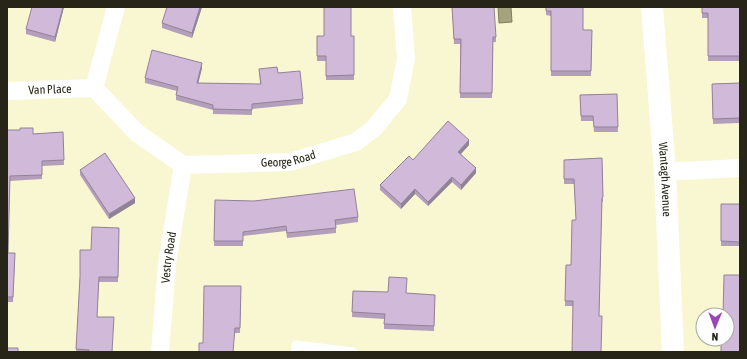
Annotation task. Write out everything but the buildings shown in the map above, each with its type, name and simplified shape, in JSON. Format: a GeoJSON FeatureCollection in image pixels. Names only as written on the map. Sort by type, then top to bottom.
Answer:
{"type":"FeatureCollection","features":[{"type":"Feature","properties":{"kind":"main road","name":"Wantagh Avenue"},"geometry":{"type":"LineString","coordinates":[[652,7],[665,172],[673,352]]}},
{"type":"Feature","properties":{"kind":"street"},"geometry":{"type":"LineString","coordinates":[[116,7],[94,88],[137,133],[183,164]]}},
{"type":"Feature","properties":{"kind":"street","name":"George Road"},"geometry":{"type":"LineString","coordinates":[[183,164],[290,162],[356,142],[374,128],[398,99],[406,59],[402,7]]}},
{"type":"Feature","properties":{"kind":"street","name":"Van Place"},"geometry":{"type":"LineString","coordinates":[[7,91],[94,88]]}},
{"type":"Feature","properties":{"kind":"street","name":"Vestry Road"},"geometry":{"type":"LineString","coordinates":[[160,352],[167,264],[183,164]]}},
{"type":"Feature","properties":{"kind":"street"},"geometry":{"type":"LineString","coordinates":[[665,172],[740,168]]}},
{"type":"Feature","properties":{"kind":"lane"},"geometry":{"type":"LineString","coordinates":[[296,352],[296,345],[352,352]]}},
{"type":"Feature","properties":{"kind":"shaded area"},"geometry":{"type":"Polygon","coordinates":[[[498,7],[511,7],[512,22],[499,23],[498,7]]]}}]}
